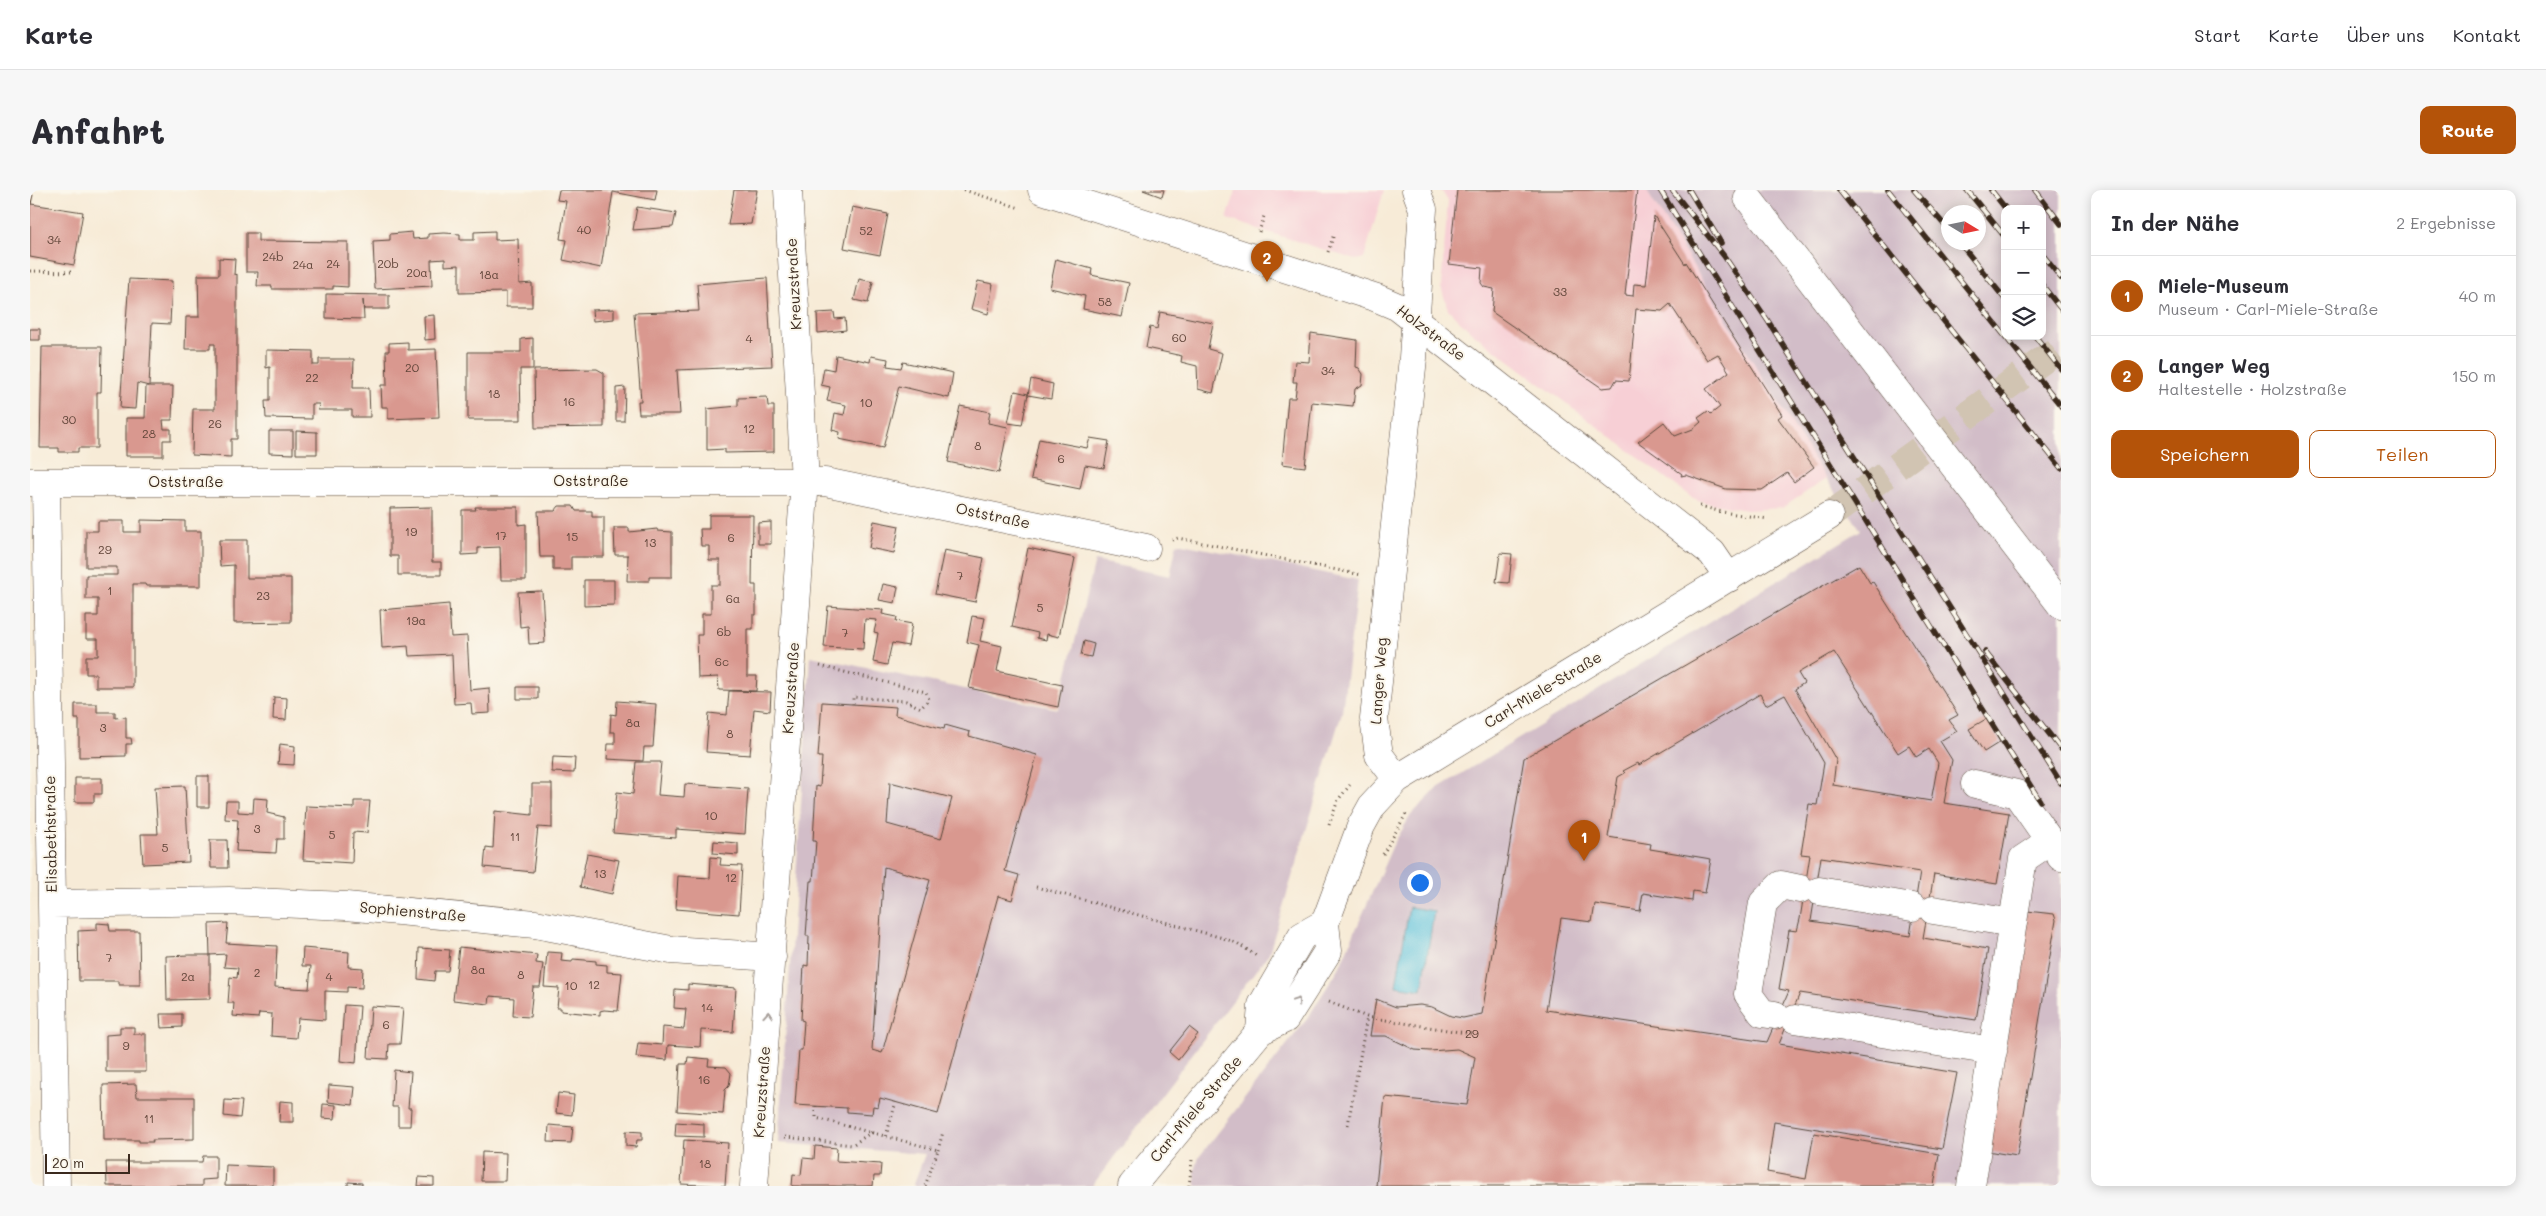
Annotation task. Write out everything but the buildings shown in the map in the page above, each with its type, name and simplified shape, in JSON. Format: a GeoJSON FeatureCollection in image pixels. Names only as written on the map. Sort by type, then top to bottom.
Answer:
{"type":"FeatureCollection","features":[{"type":"Feature","properties":{"kind":"street","name":"Kreuzstraße"},"geometry":{"type":"LineString","coordinates":[[754,1186],[806,480],[788,190]]}},
{"type":"Feature","properties":{"kind":"street","name":"Holzstraße"},"geometry":{"type":"LineString","coordinates":[[1042,190],[1377,298],[1416,319],[1712,553],[1729,578]]}},
{"type":"Feature","properties":{"kind":"street","name":"Langer Weg"},"geometry":{"type":"LineString","coordinates":[[1397,778],[1379,755],[1374,719],[1387,578],[1416,319],[1423,209],[1416,190]]}},
{"type":"Feature","properties":{"kind":"street"},"geometry":{"type":"LineString","coordinates":[[1748,198],[2061,605]]}},
{"type":"Feature","properties":{"kind":"street","name":"Oststraße"},"geometry":{"type":"LineString","coordinates":[[38,482],[806,480],[825,482],[1146,548]]}},
{"type":"Feature","properties":{"kind":"street","name":"Elisabethstraße"},"geometry":{"type":"LineString","coordinates":[[38,482],[52,904],[56,1186]]}},
{"type":"Feature","properties":{"kind":"street","name":"Carl-Miele-Straße"},"geometry":{"type":"LineString","coordinates":[[1139,1184],[1260,1031],[1284,1019],[1306,988],[1328,951],[1325,923],[1361,826],[1372,806],[1397,778],[1420,762],[1729,578],[1829,516]]}},
{"type":"Feature","properties":{"kind":"street"},"geometry":{"type":"LineString","coordinates":[[1971,1186],[2023,859],[2055,849],[2017,794],[1976,784]]}},
{"type":"Feature","properties":{"kind":"street"},"geometry":{"type":"LineString","coordinates":[[1993,1051],[1762,1013],[1748,994],[1764,903],[1781,885],[2013,923]]}},
{"type":"Feature","properties":{"kind":"street","name":"Sophienstraße"},"geometry":{"type":"LineString","coordinates":[[52,904],[230,900],[346,906],[535,924],[671,950],[772,958]]}},
{"type":"Feature","properties":{"kind":"path"},"geometry":{"type":"LineString","coordinates":[[1257,238],[1264,216]]}},
{"type":"Feature","properties":{"kind":"path"},"geometry":{"type":"LineString","coordinates":[[1326,260],[1334,234]]}},
{"type":"Feature","properties":{"kind":"path"},"geometry":{"type":"LineString","coordinates":[[30,272],[70,272]]}},
{"type":"Feature","properties":{"kind":"path"},"geometry":{"type":"LineString","coordinates":[[1146,548],[1178,538],[1387,578]]}},
{"type":"Feature","properties":{"kind":"path"},"geometry":{"type":"LineString","coordinates":[[793,659],[926,692],[929,699],[921,708],[906,701],[853,696],[853,704]]}},
{"type":"Feature","properties":{"kind":"path"},"geometry":{"type":"LineString","coordinates":[[1328,827],[1338,800],[1345,789],[1353,784]]}},
{"type":"Feature","properties":{"kind":"path"},"geometry":{"type":"LineString","coordinates":[[1381,860],[1388,842],[1411,805]]}},
{"type":"Feature","properties":{"kind":"path"},"geometry":{"type":"LineString","coordinates":[[1036,887],[1224,938],[1237,943],[1262,960]]}},
{"type":"Feature","properties":{"kind":"path"},"geometry":{"type":"LineString","coordinates":[[1322,998],[1366,1017],[1472,1034]]}},
{"type":"Feature","properties":{"kind":"path"},"geometry":{"type":"LineString","coordinates":[[1348,1125],[1366,1017]]}},
{"type":"Feature","properties":{"kind":"path"},"geometry":{"type":"LineString","coordinates":[[886,1136],[896,1102]]}},
{"type":"Feature","properties":{"kind":"path"},"geometry":{"type":"LineString","coordinates":[[816,1106],[816,1118],[938,1150]]}},
{"type":"Feature","properties":{"kind":"path"},"geometry":{"type":"LineString","coordinates":[[758,1135],[852,1145],[872,1132]]}},
{"type":"Feature","properties":{"kind":"path"},"geometry":{"type":"LineString","coordinates":[[925,1186],[943,1132]]}},
{"type":"Feature","properties":{"kind":"path"},"geometry":{"type":"LineString","coordinates":[[1189,1186],[1189,1170],[1194,1155]]}},
{"type":"Feature","properties":{"kind":"shaded area"},"geometry":{"type":"Polygon","coordinates":[[[1236,190],[1384,190],[1364,258],[1356,260],[1227,219],[1236,190]]]}},
{"type":"Feature","properties":{"kind":"shaded area"},"geometry":{"type":"Polygon","coordinates":[[[1441,190],[1646,190],[1826,479],[1782,508],[1746,510],[1703,502],[1691,497],[1470,331],[1448,309],[1441,287],[1448,201],[1441,190]]]}},
{"type":"Feature","properties":{"kind":"shaded area"},"geometry":{"type":"Polygon","coordinates":[[[1646,190],[2061,190],[2061,1186],[1196,1186],[1195,1171],[1199,1157],[1307,1019],[1339,968],[1393,845],[1411,815],[1438,788],[1861,530],[1826,479],[1646,190]]]}},
{"type":"Feature","properties":{"kind":"shaded area"},"geometry":{"type":"Polygon","coordinates":[[[1177,543],[1358,580],[1342,712],[1269,953],[1092,1186],[913,1186],[925,1154],[778,1143],[811,656],[1058,709],[1095,561],[1170,576],[1177,543]]]}},
{"type":"Feature","properties":{"kind":"water"},"geometry":{"type":"Polygon","coordinates":[[[1409,907],[1434,911],[1422,990],[1396,986],[1409,907]]]}},
{"type":"Feature","properties":{"kind":"tunnel"},"geometry":{"type":"LineString","coordinates":[[1829,516],[2061,347]]}},
{"type":"Feature","properties":{"kind":"railway"},"geometry":{"type":"LineString","coordinates":[[1660,190],[2040,801]]}},
{"type":"Feature","properties":{"kind":"railway"},"geometry":{"type":"LineString","coordinates":[[1672,190],[1724,256],[1768,321],[2061,783]]}},
{"type":"Feature","properties":{"kind":"railway"},"geometry":{"type":"LineString","coordinates":[[1689,190],[1721,243]]}},
{"type":"Feature","properties":{"kind":"railway"},"geometry":{"type":"LineString","coordinates":[[1839,190],[2061,468]]}},
{"type":"Feature","properties":{"kind":"railway"},"geometry":{"type":"LineString","coordinates":[[1888,190],[2001,331]]}},
{"type":"Feature","properties":{"kind":"railway"},"geometry":{"type":"LineString","coordinates":[[1914,190],[1941,221]]}},
{"type":"Feature","properties":{"kind":"railway"},"geometry":{"type":"LineString","coordinates":[[1967,190],[2001,232]]}},
{"type":"Feature","properties":{"kind":"railway"},"geometry":{"type":"LineString","coordinates":[[1991,190],[2003,205]]}},
{"type":"Feature","properties":{"kind":"railway"},"geometry":{"type":"LineString","coordinates":[[2035,190],[2061,224]]}},
{"type":"Feature","properties":{"kind":"railway"},"geometry":{"type":"LineString","coordinates":[[1965,250],[2002,295]]}},
{"type":"Feature","properties":{"kind":"railway"},"geometry":{"type":"LineString","coordinates":[[2046,259],[2061,278]]}},
{"type":"Feature","properties":{"kind":"railway"},"geometry":{"type":"LineString","coordinates":[[2046,290],[2061,309]]}},
{"type":"Feature","properties":{"kind":"railway"},"geometry":{"type":"LineString","coordinates":[[2008,340],[2061,406]]}},
{"type":"Feature","properties":{"kind":"railway"},"geometry":{"type":"LineString","coordinates":[[2038,340],[2061,369]]}},
{"type":"Feature","properties":{"kind":"railway"},"geometry":{"type":"LineString","coordinates":[[1985,652],[2061,749]]}},
{"type":"Feature","properties":{"kind":"place","name":"Langer Weg"},"geometry":{"type":"Point","coordinates":[1267,282]}},
{"type":"Feature","properties":{"kind":"place","name":"Miele-Museum"},"geometry":{"type":"Point","coordinates":[1584,861]}}]}
